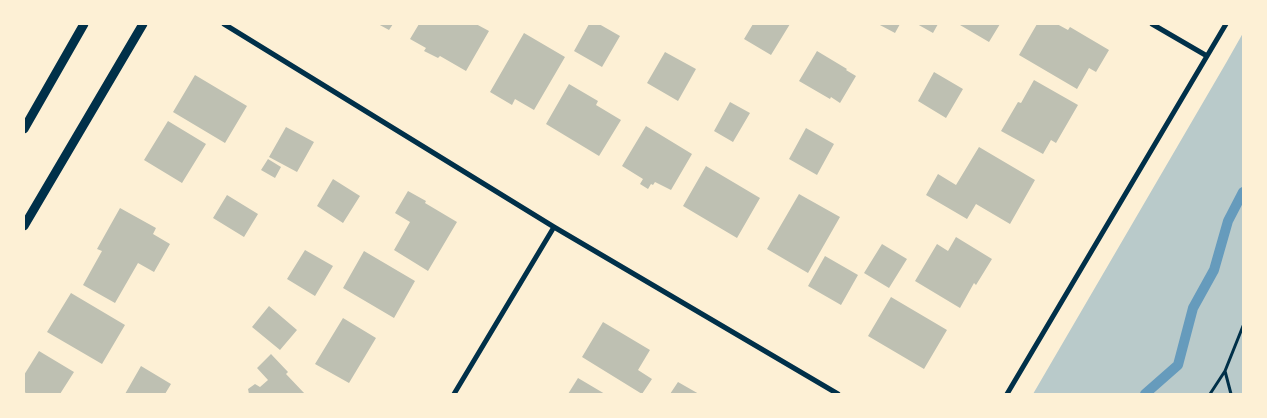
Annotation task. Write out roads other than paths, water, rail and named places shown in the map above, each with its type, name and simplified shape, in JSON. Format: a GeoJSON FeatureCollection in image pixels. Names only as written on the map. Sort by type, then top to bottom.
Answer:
{"type":"FeatureCollection","features":[{"type":"Feature","properties":{"kind":"street"},"geometry":{"type":"LineString","coordinates":[[24,129],[84,24]]}},
{"type":"Feature","properties":{"kind":"street"},"geometry":{"type":"LineString","coordinates":[[24,226],[143,24]]}},
{"type":"Feature","properties":{"kind":"street"},"geometry":{"type":"LineString","coordinates":[[224,24],[554,228],[838,394]]}},
{"type":"Feature","properties":{"kind":"street"},"geometry":{"type":"LineString","coordinates":[[1152,24],[1207,56]]}},
{"type":"Feature","properties":{"kind":"street"},"geometry":{"type":"LineString","coordinates":[[1007,394],[1226,24]]}},
{"type":"Feature","properties":{"kind":"street"},"geometry":{"type":"LineString","coordinates":[[454,394],[554,228]]}},
{"type":"Feature","properties":{"kind":"waterway"},"geometry":{"type":"LineString","coordinates":[[1145,394],[1178,365],[1193,308],[1214,270],[1228,221],[1243,192]]}}]}
